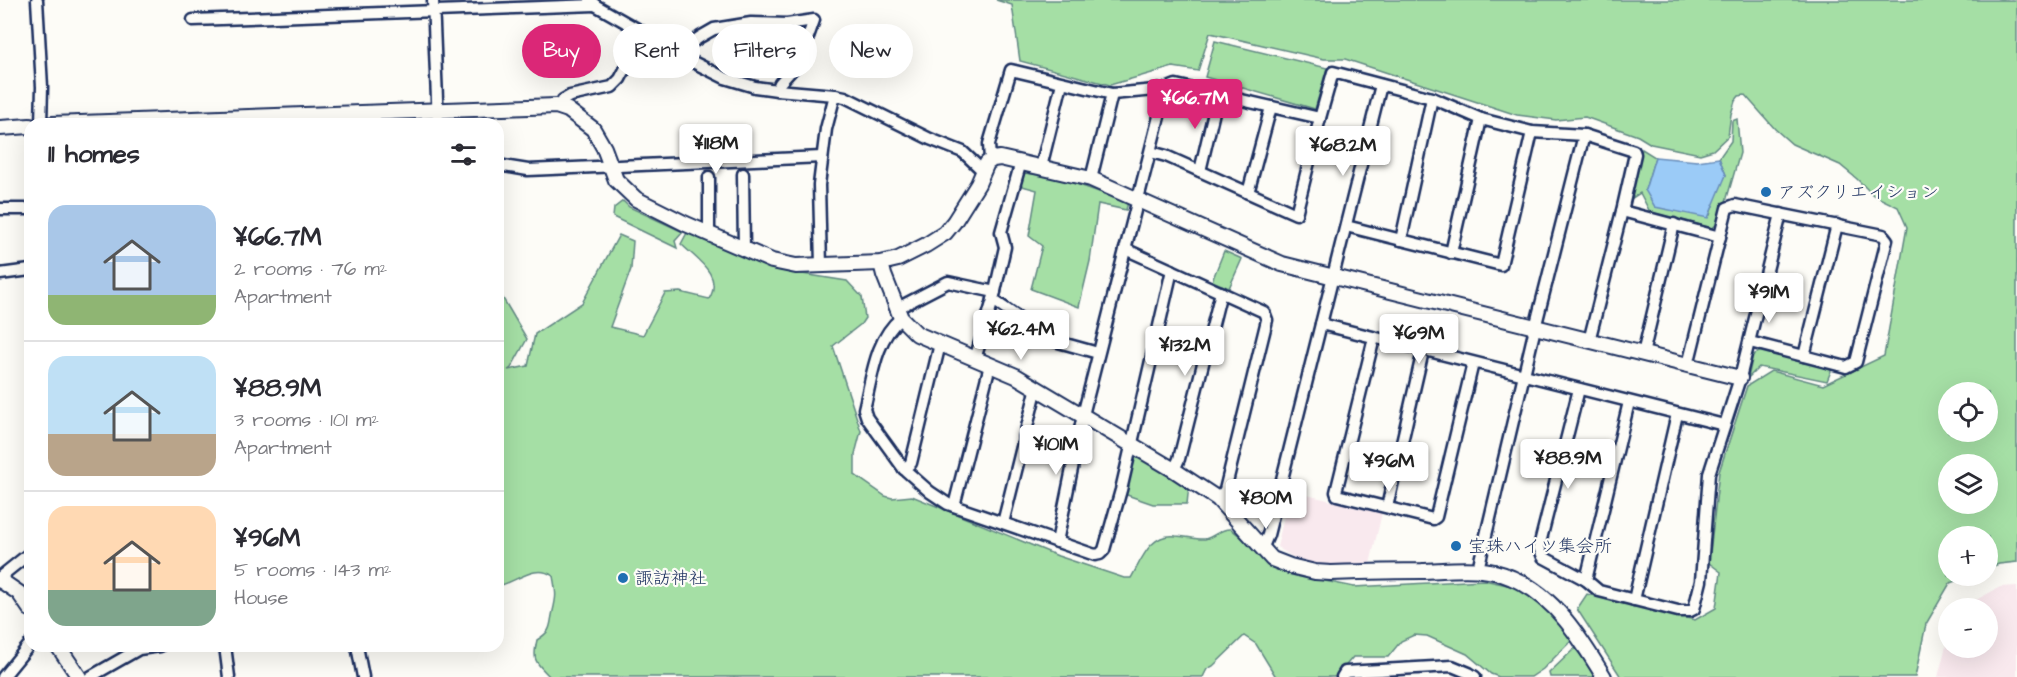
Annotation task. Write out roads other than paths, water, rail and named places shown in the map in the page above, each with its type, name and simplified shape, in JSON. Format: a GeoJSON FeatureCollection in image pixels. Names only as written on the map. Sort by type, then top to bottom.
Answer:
{"type":"FeatureCollection","features":[{"type":"Feature","properties":{"kind":"street"},"geometry":{"type":"LineString","coordinates":[[37,0],[42,87],[41,118]]}},
{"type":"Feature","properties":{"kind":"street"},"geometry":{"type":"LineString","coordinates":[[193,20],[433,6],[592,2],[629,24]]}},
{"type":"Feature","properties":{"kind":"street"},"geometry":{"type":"LineString","coordinates":[[433,6],[438,118]]}},
{"type":"Feature","properties":{"kind":"street"},"geometry":{"type":"LineString","coordinates":[[700,37],[714,29],[751,23],[788,24],[814,20],[799,62],[780,83],[777,90]]}},
{"type":"Feature","properties":{"kind":"street"},"geometry":{"type":"LineString","coordinates":[[700,66],[725,78],[755,87],[845,97],[930,139],[963,152],[987,166]]}},
{"type":"Feature","properties":{"kind":"street"},"geometry":{"type":"LineString","coordinates":[[277,118],[556,106],[584,120],[593,129],[604,148],[616,180],[636,199],[772,261],[796,266],[881,262],[898,259],[945,233],[970,197],[987,166],[989,144],[1011,70],[1112,94],[1176,86],[1320,118]]}},
{"type":"Feature","properties":{"kind":"street"},"geometry":{"type":"LineString","coordinates":[[1151,152],[1166,156],[1296,214],[1333,72],[1432,98],[1481,119],[1532,132],[1584,135],[1634,151],[1622,211],[1589,341]]}},
{"type":"Feature","properties":{"kind":"street"},"geometry":{"type":"LineString","coordinates":[[561,108],[563,99],[612,87],[621,78]]}},
{"type":"Feature","properties":{"kind":"street"},"geometry":{"type":"LineString","coordinates":[[1041,167],[1062,83]]}},
{"type":"Feature","properties":{"kind":"street"},"geometry":{"type":"LineString","coordinates":[[1262,549],[1268,535],[1381,85]]}},
{"type":"Feature","properties":{"kind":"street"},"geometry":{"type":"LineString","coordinates":[[1057,542],[1083,415],[1166,89]]}},
{"type":"Feature","properties":{"kind":"street"},"geometry":{"type":"LineString","coordinates":[[1091,179],[1112,94]]}},
{"type":"Feature","properties":{"kind":"street"},"geometry":{"type":"LineString","coordinates":[[821,266],[819,185],[826,129],[836,95]]}},
{"type":"Feature","properties":{"kind":"street"},"geometry":{"type":"LineString","coordinates":[[1200,171],[1218,95]]}},
{"type":"Feature","properties":{"kind":"street"},"geometry":{"type":"LineString","coordinates":[[1401,240],[1432,98]]}},
{"type":"Feature","properties":{"kind":"street"},"geometry":{"type":"LineString","coordinates":[[1248,193],[1270,107]]}},
{"type":"Feature","properties":{"kind":"street"},"geometry":{"type":"LineString","coordinates":[[1451,253],[1481,119]]}},
{"type":"Feature","properties":{"kind":"street"},"geometry":{"type":"LineString","coordinates":[[0,128],[24,126]]}},
{"type":"Feature","properties":{"kind":"street"},"geometry":{"type":"LineString","coordinates":[[1346,226],[1501,265],[1532,132]]}},
{"type":"Feature","properties":{"kind":"street"},"geometry":{"type":"LineString","coordinates":[[1478,569],[1535,328],[1584,135]]}},
{"type":"Feature","properties":{"kind":"street"},"geometry":{"type":"LineString","coordinates":[[504,166],[528,170],[610,168],[703,161],[822,157]]}},
{"type":"Feature","properties":{"kind":"street"},"geometry":{"type":"LineString","coordinates":[[987,166],[1000,158],[1091,179],[1282,264],[1740,378]]}},
{"type":"Feature","properties":{"kind":"street"},"geometry":{"type":"LineString","coordinates":[[975,359],[994,296],[1004,251],[1001,232],[1020,162]]}},
{"type":"Feature","properties":{"kind":"street"},"geometry":{"type":"LineString","coordinates":[[743,174],[744,249]]}},
{"type":"Feature","properties":{"kind":"street"},"geometry":{"type":"LineString","coordinates":[[709,177],[709,234]]}},
{"type":"Feature","properties":{"kind":"street"},"geometry":{"type":"LineString","coordinates":[[1688,365],[1727,208],[1735,206],[1837,225],[1883,235],[1887,240],[1856,362],[1846,367],[1749,342]]}},
{"type":"Feature","properties":{"kind":"street"},"geometry":{"type":"LineString","coordinates":[[0,209],[24,210]]}},
{"type":"Feature","properties":{"kind":"street"},"geometry":{"type":"LineString","coordinates":[[1622,211],[1720,237]]}},
{"type":"Feature","properties":{"kind":"street"},"geometry":{"type":"LineString","coordinates":[[1579,389],[1539,547],[1543,557],[1586,580],[1599,591],[1678,611],[1694,609],[1701,580],[1709,474],[1740,378],[1781,214]]}},
{"type":"Feature","properties":{"kind":"street"},"geometry":{"type":"LineString","coordinates":[[1643,354],[1674,224]]}},
{"type":"Feature","properties":{"kind":"street"},"geometry":{"type":"LineString","coordinates":[[1804,356],[1837,225]]}},
{"type":"Feature","properties":{"kind":"street"},"geometry":{"type":"LineString","coordinates":[[1125,249],[1264,312],[1267,320],[1225,490],[1218,499]]}},
{"type":"Feature","properties":{"kind":"street"},"geometry":{"type":"LineString","coordinates":[[881,262],[899,314],[917,334],[1037,387],[1174,470],[1218,499],[1272,559],[1315,572],[1478,569],[1512,578],[1545,598],[1556,608],[1604,677]]}},
{"type":"Feature","properties":{"kind":"street"},"geometry":{"type":"LineString","coordinates":[[1098,353],[1051,340],[994,296],[948,282],[899,314],[880,346],[864,409],[867,418],[904,469],[930,492],[954,506],[1095,555],[1100,554],[1104,550],[1121,490],[1172,270]]}},
{"type":"Feature","properties":{"kind":"street"},"geometry":{"type":"LineString","coordinates":[[0,274],[24,271]]}},
{"type":"Feature","properties":{"kind":"street"},"geometry":{"type":"LineString","coordinates":[[1174,470],[1179,459],[1221,292]]}},
{"type":"Feature","properties":{"kind":"street"},"geometry":{"type":"LineString","coordinates":[[1321,324],[1724,425]]}},
{"type":"Feature","properties":{"kind":"street"},"geometry":{"type":"LineString","coordinates":[[1374,338],[1337,495],[1433,519],[1436,517],[1473,363]]}},
{"type":"Feature","properties":{"kind":"street"},"geometry":{"type":"LineString","coordinates":[[904,469],[911,463],[940,344]]}},
{"type":"Feature","properties":{"kind":"street"},"geometry":{"type":"LineString","coordinates":[[1387,507],[1423,351]]}},
{"type":"Feature","properties":{"kind":"street"},"geometry":{"type":"LineString","coordinates":[[954,506],[990,365]]}},
{"type":"Feature","properties":{"kind":"street"},"geometry":{"type":"LineString","coordinates":[[1003,523],[1037,387]]}},
{"type":"Feature","properties":{"kind":"street"},"geometry":{"type":"LineString","coordinates":[[1586,580],[1629,402]]}},
{"type":"Feature","properties":{"kind":"street"},"geometry":{"type":"LineString","coordinates":[[1634,600],[1677,414]]}},
{"type":"Feature","properties":{"kind":"street"},"geometry":{"type":"LineString","coordinates":[[24,558],[0,579],[19,593],[24,600]]}},
{"type":"Feature","properties":{"kind":"street"},"geometry":{"type":"LineString","coordinates":[[3,677],[24,651]]}},
{"type":"Feature","properties":{"kind":"street"},"geometry":{"type":"LineString","coordinates":[[62,652],[79,677]]}},
{"type":"Feature","properties":{"kind":"street"},"geometry":{"type":"LineString","coordinates":[[90,677],[134,652]]}},
{"type":"Feature","properties":{"kind":"street"},"geometry":{"type":"LineString","coordinates":[[226,652],[229,677]]}},
{"type":"Feature","properties":{"kind":"street"},"geometry":{"type":"LineString","coordinates":[[358,652],[363,677]]}},
{"type":"Feature","properties":{"kind":"street"},"geometry":{"type":"LineString","coordinates":[[1342,677],[1345,672],[1407,673],[1452,666],[1475,677]]}},
{"type":"Feature","properties":{"kind":"water"},"geometry":{"type":"Polygon","coordinates":[[[1655,157],[1697,161],[1719,158],[1726,175],[1708,218],[1655,207],[1645,190],[1655,157]]]}},
{"type":"Feature","properties":{"kind":"place","name":"アズクリエイション"},"geometry":{"type":"Point","coordinates":[1766,192]}},
{"type":"Feature","properties":{"kind":"place","name":"宝珠ハイツ集会所"},"geometry":{"type":"Point","coordinates":[1456,546]}},
{"type":"Feature","properties":{"kind":"place","name":"諏訪神社"},"geometry":{"type":"Point","coordinates":[623,578]}}]}
